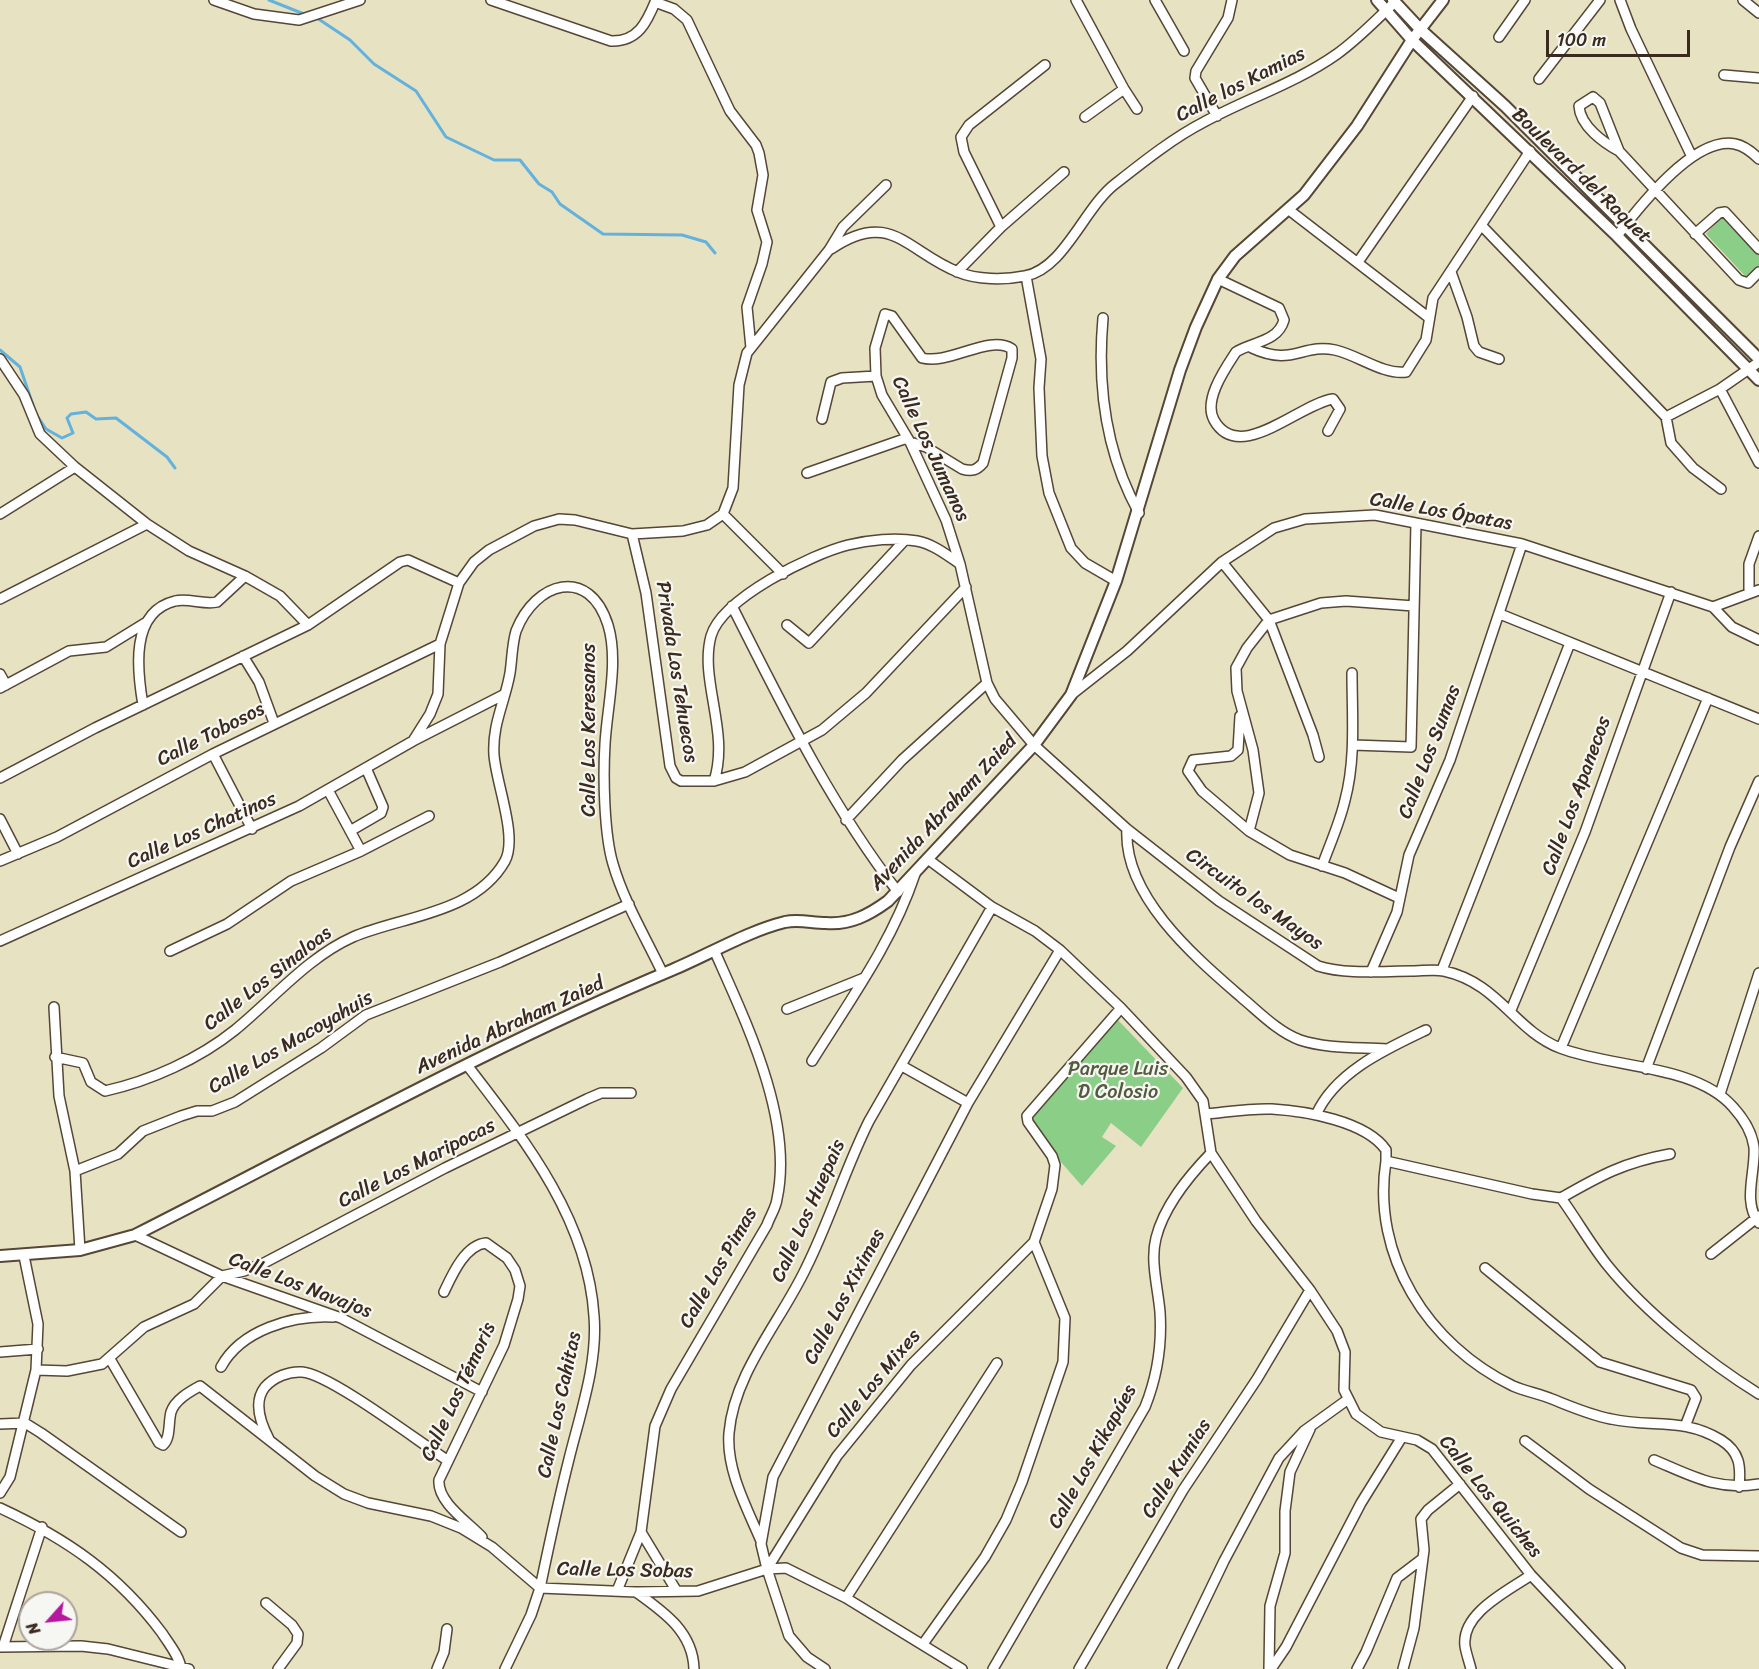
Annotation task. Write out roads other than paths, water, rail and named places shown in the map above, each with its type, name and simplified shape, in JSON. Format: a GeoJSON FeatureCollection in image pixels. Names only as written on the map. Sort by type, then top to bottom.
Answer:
{"type":"FeatureCollection","features":[{"type":"Feature","properties":{"kind":"street"},"geometry":{"type":"LineString","coordinates":[[214,0],[254,14],[299,20],[360,0]]}},
{"type":"Feature","properties":{"kind":"street"},"geometry":{"type":"LineString","coordinates":[[491,0],[611,41],[630,39],[641,29],[655,1],[674,9],[687,20],[730,111],[756,145],[759,153],[763,175],[757,210],[766,242],[762,264],[747,307],[751,348]]}},
{"type":"Feature","properties":{"kind":"street"},"geometry":{"type":"LineString","coordinates":[[1076,0],[1137,109]]}},
{"type":"Feature","properties":{"kind":"street"},"geometry":{"type":"LineString","coordinates":[[1155,0],[1184,51]]}},
{"type":"Feature","properties":{"kind":"street"},"geometry":{"type":"LineString","coordinates":[[1217,116],[1195,78],[1196,71],[1228,18],[1232,0]]}},
{"type":"Feature","properties":{"kind":"street","name":"Boulevard del Raquet"},"geometry":{"type":"LineString","coordinates":[[1377,0],[1412,40],[1617,236],[1759,380]]}},
{"type":"Feature","properties":{"kind":"street","name":"Avenida Abraham Zaied"},"geometry":{"type":"LineString","coordinates":[[0,1256],[80,1250],[135,1235],[467,1065],[663,974],[788,921],[838,923],[864,917],[898,892],[1034,745],[1071,695],[1116,581],[1138,513],[1157,439],[1180,370],[1196,327],[1218,279],[1251,241],[1289,210],[1357,126],[1412,40],[1443,0]]}},
{"type":"Feature","properties":{"kind":"street"},"geometry":{"type":"LineString","coordinates":[[1499,37],[1525,0]]}},
{"type":"Feature","properties":{"kind":"street"},"geometry":{"type":"LineString","coordinates":[[1539,79],[1599,0]]}},
{"type":"Feature","properties":{"kind":"street"},"geometry":{"type":"LineString","coordinates":[[1620,0],[1692,157]]}},
{"type":"Feature","properties":{"kind":"street"},"geometry":{"type":"LineString","coordinates":[[1743,0],[1759,13]]}},
{"type":"Feature","properties":{"kind":"street","name":"Calle los Kamias"},"geometry":{"type":"LineString","coordinates":[[829,250],[859,234],[882,232],[896,236],[957,272],[979,277],[1026,276],[1050,264],[1088,212],[1113,185],[1173,142],[1217,116],[1305,74],[1338,53],[1394,1]]}},
{"type":"Feature","properties":{"kind":"street","name":"Boulevard del Raquet"},"geometry":{"type":"LineString","coordinates":[[1394,1],[1420,30],[1505,106],[1759,361]]}},
{"type":"Feature","properties":{"kind":"street"},"geometry":{"type":"LineString","coordinates":[[1000,228],[964,152],[961,137],[969,125],[1045,65]]}},
{"type":"Feature","properties":{"kind":"street"},"geometry":{"type":"LineString","coordinates":[[1724,75],[1759,78]]}},
{"type":"Feature","properties":{"kind":"street"},"geometry":{"type":"LineString","coordinates":[[1085,117],[1124,89]]}},
{"type":"Feature","properties":{"kind":"street"},"geometry":{"type":"LineString","coordinates":[[1358,262],[1473,96]]}},
{"type":"Feature","properties":{"kind":"street"},"geometry":{"type":"LineString","coordinates":[[1619,151],[1600,103],[1593,97],[1588,98],[1579,106],[1582,118],[1599,138],[1619,151],[1739,280],[1748,283],[1759,272]]}},
{"type":"Feature","properties":{"kind":"street"},"geometry":{"type":"LineString","coordinates":[[1617,236],[1655,191],[1692,157],[1727,143],[1747,149],[1759,159]]}},
{"type":"Feature","properties":{"kind":"street"},"geometry":{"type":"LineString","coordinates":[[1252,348],[1279,357],[1325,349],[1336,350],[1391,371],[1407,372],[1426,340],[1428,317],[1433,298],[1530,151]]}},
{"type":"Feature","properties":{"kind":"street"},"geometry":{"type":"LineString","coordinates":[[957,272],[1000,228],[1064,172]]}},
{"type":"Feature","properties":{"kind":"street"},"geometry":{"type":"LineString","coordinates":[[783,574],[723,514],[733,488],[741,370],[751,348],[856,213],[886,185]]}},
{"type":"Feature","properties":{"kind":"street"},"geometry":{"type":"LineString","coordinates":[[1289,210],[1428,317]]}},
{"type":"Feature","properties":{"kind":"street"},"geometry":{"type":"LineString","coordinates":[[1695,234],[1719,213],[1725,212],[1759,249]]}},
{"type":"Feature","properties":{"kind":"street"},"geometry":{"type":"LineString","coordinates":[[1482,226],[1666,417],[1671,443],[1693,468],[1720,489]]}},
{"type":"Feature","properties":{"kind":"street"},"geometry":{"type":"LineString","coordinates":[[1451,272],[1467,316],[1474,346],[1479,352],[1499,359]]}},
{"type":"Feature","properties":{"kind":"street"},"geometry":{"type":"LineString","coordinates":[[1026,276],[1040,350],[1042,456],[1049,493],[1071,548],[1085,563],[1116,581]]}},
{"type":"Feature","properties":{"kind":"street"},"geometry":{"type":"LineString","coordinates":[[1218,279],[1274,305],[1283,314],[1282,326],[1252,348],[1236,352],[1218,381],[1211,414],[1216,424],[1226,433],[1240,438],[1254,436],[1333,399],[1340,409],[1328,431]]}},
{"type":"Feature","properties":{"kind":"street"},"geometry":{"type":"LineString","coordinates":[[807,473],[909,440],[926,447],[963,469],[969,471],[979,468],[983,463],[1013,350],[1008,346],[991,345],[938,360],[922,358],[892,316],[885,314],[875,348],[876,376]]}},
{"type":"Feature","properties":{"kind":"street"},"geometry":{"type":"LineString","coordinates":[[1103,318],[1102,401],[1108,438],[1124,487],[1138,513]]}},
{"type":"Feature","properties":{"kind":"street"},"geometry":{"type":"LineString","coordinates":[[0,359],[24,395],[40,434],[75,467],[147,524],[189,551],[245,576],[280,596],[308,626]]}},
{"type":"Feature","properties":{"kind":"street"},"geometry":{"type":"LineString","coordinates":[[1666,417],[1720,389],[1759,361]]}},
{"type":"Feature","properties":{"kind":"street","name":"Calle Los Jumanos"},"geometry":{"type":"LineString","coordinates":[[822,419],[831,382],[842,378],[876,376],[886,403],[909,440],[946,520],[966,587],[987,683],[1002,707],[1034,745]]}},
{"type":"Feature","properties":{"kind":"street"},"geometry":{"type":"LineString","coordinates":[[1720,389],[1759,463]]}},
{"type":"Feature","properties":{"kind":"street"},"geometry":{"type":"LineString","coordinates":[[0,514],[75,467]]}},
{"type":"Feature","properties":{"kind":"street","name":"Calle Los Chatinos"},"geometry":{"type":"LineString","coordinates":[[413,741],[430,714],[438,694],[440,644],[459,584],[474,561],[489,550],[534,526],[559,519],[575,520],[632,534],[682,531],[707,525],[723,514]]}},
{"type":"Feature","properties":{"kind":"street","name":"Calle Los Ópatas"},"geometry":{"type":"LineString","coordinates":[[1071,695],[1127,651],[1222,562],[1274,528],[1305,519],[1375,515],[1522,544],[1713,607],[1732,627],[1759,640]]}},
{"type":"Feature","properties":{"kind":"street"},"geometry":{"type":"LineString","coordinates":[[1353,745],[1411,747],[1416,523]]}},
{"type":"Feature","properties":{"kind":"street"},"geometry":{"type":"LineString","coordinates":[[0,599],[147,524]]}},
{"type":"Feature","properties":{"kind":"street","name":"Privada Los Tehuecos"},"geometry":{"type":"LineString","coordinates":[[632,534],[646,593],[670,766],[676,778],[681,781],[714,781],[745,772],[822,730],[866,693],[966,587]]}},
{"type":"Feature","properties":{"kind":"street"},"geometry":{"type":"LineString","coordinates":[[1713,607],[1754,591],[1749,564],[1759,536]]}},
{"type":"Feature","properties":{"kind":"street"},"geometry":{"type":"LineString","coordinates":[[714,781],[720,750],[708,648],[714,628],[732,606],[783,574],[816,557],[850,544],[905,540],[932,545],[960,564]]}},
{"type":"Feature","properties":{"kind":"street"},"geometry":{"type":"LineString","coordinates":[[787,625],[809,643],[905,540]]}},
{"type":"Feature","properties":{"kind":"street","name":"Calle Los Sumas"},"geometry":{"type":"LineString","coordinates":[[1371,972],[1392,925],[1413,842],[1450,760],[1522,544]]}},
{"type":"Feature","properties":{"kind":"street"},"geometry":{"type":"LineString","coordinates":[[0,778],[142,705],[308,626],[402,561],[408,560],[459,584]]}},
{"type":"Feature","properties":{"kind":"street"},"geometry":{"type":"LineString","coordinates":[[1222,562],[1269,621],[1313,735],[1319,757]]}},
{"type":"Feature","properties":{"kind":"street"},"geometry":{"type":"LineString","coordinates":[[142,705],[138,661],[146,623],[155,610],[178,601],[217,602],[245,576]]}},
{"type":"Feature","properties":{"kind":"street","name":"Calle Los Keresanos"},"geometry":{"type":"LineString","coordinates":[[525,615],[543,593],[568,585],[584,592],[598,606],[608,625],[612,657],[605,748],[608,836],[612,863],[663,974]]}},
{"type":"Feature","properties":{"kind":"street","name":"Calle Los Apanecos"},"geometry":{"type":"LineString","coordinates":[[1511,1010],[1585,832],[1671,592]]}},
{"type":"Feature","properties":{"kind":"street"},"geometry":{"type":"LineString","coordinates":[[1399,898],[1359,879],[1290,855],[1249,831],[1202,791],[1188,771],[1189,765],[1197,758],[1231,756],[1238,750],[1241,731],[1236,668],[1247,648],[1269,621],[1321,603],[1347,601],[1413,606]]}},
{"type":"Feature","properties":{"kind":"street"},"geometry":{"type":"LineString","coordinates":[[732,606],[801,742],[846,820],[898,892]]}},
{"type":"Feature","properties":{"kind":"street"},"geometry":{"type":"LineString","coordinates":[[1500,614],[1759,719]]}},
{"type":"Feature","properties":{"kind":"street","name":"Calle Los Sinaloas"},"geometry":{"type":"LineString","coordinates":[[54,1057],[83,1063],[91,1082],[105,1091],[130,1085],[217,1043],[335,946],[367,932],[423,917],[458,902],[485,884],[498,871],[511,847],[494,758],[493,734],[509,679],[516,632],[525,615]]}},
{"type":"Feature","properties":{"kind":"street"},"geometry":{"type":"LineString","coordinates":[[0,674],[3,687],[69,651],[106,647],[146,623]]}},
{"type":"Feature","properties":{"kind":"street"},"geometry":{"type":"LineString","coordinates":[[1442,970],[1570,643]]}},
{"type":"Feature","properties":{"kind":"street","name":"Calle Tobosos"},"geometry":{"type":"LineString","coordinates":[[0,861],[57,837],[274,723],[440,644]]}},
{"type":"Feature","properties":{"kind":"street"},"geometry":{"type":"LineString","coordinates":[[243,656],[259,682],[274,723]]}},
{"type":"Feature","properties":{"kind":"street"},"geometry":{"type":"LineString","coordinates":[[1322,866],[1346,798],[1353,745],[1352,673]]}},
{"type":"Feature","properties":{"kind":"street"},"geometry":{"type":"LineString","coordinates":[[846,820],[902,760],[987,683]]}},
{"type":"Feature","properties":{"kind":"street","name":"Calle Los Chatinos"},"geometry":{"type":"LineString","coordinates":[[0,941],[252,829],[328,790],[413,741],[503,695]]}},
{"type":"Feature","properties":{"kind":"street"},"geometry":{"type":"LineString","coordinates":[[1561,1048],[1708,698]]}},
{"type":"Feature","properties":{"kind":"street"},"geometry":{"type":"LineString","coordinates":[[1240,701],[1253,750],[1259,792],[1249,831]]}},
{"type":"Feature","properties":{"kind":"street","name":"Circuito los Mayos"},"geometry":{"type":"LineString","coordinates":[[1034,745],[1126,829],[1220,901],[1305,960],[1328,969],[1371,972],[1442,970],[1479,985],[1511,1010],[1524,1025],[1543,1040],[1561,1048],[1680,1078],[1720,1094],[1744,1122],[1751,1136],[1754,1155],[1752,1198],[1758,1219]]}},
{"type":"Feature","properties":{"kind":"street"},"geometry":{"type":"LineString","coordinates":[[213,754],[252,829]]}},
{"type":"Feature","properties":{"kind":"street"},"geometry":{"type":"LineString","coordinates":[[350,831],[381,813],[383,807],[366,768]]}},
{"type":"Feature","properties":{"kind":"street"},"geometry":{"type":"LineString","coordinates":[[1646,1069],[1730,847],[1759,781]]}},
{"type":"Feature","properties":{"kind":"street"},"geometry":{"type":"LineString","coordinates":[[328,790],[360,851]]}},
{"type":"Feature","properties":{"kind":"street"},"geometry":{"type":"LineString","coordinates":[[170,951],[227,924],[291,881],[360,851],[429,816]]}},
{"type":"Feature","properties":{"kind":"street"},"geometry":{"type":"LineString","coordinates":[[0,819],[18,854]]}},
{"type":"Feature","properties":{"kind":"street"},"geometry":{"type":"LineString","coordinates":[[1126,829],[1129,860],[1161,918],[1185,948],[1268,1020],[1299,1040],[1314,1044],[1386,1049]]}},
{"type":"Feature","properties":{"kind":"street"},"geometry":{"type":"LineString","coordinates":[[929,860],[992,907],[1035,931],[1060,950],[1121,1008],[1186,1077],[1203,1101],[1207,1114],[1211,1154],[1256,1221],[1310,1290],[1342,1341],[1345,1352],[1344,1390],[1347,1401],[1312,1425],[1279,1458],[1224,1561],[1172,1669]]}},
{"type":"Feature","properties":{"kind":"street"},"geometry":{"type":"LineString","coordinates":[[812,1061],[902,912],[915,874]]}},
{"type":"Feature","properties":{"kind":"street","name":"Calle Los Macoyahuis"},"geometry":{"type":"LineString","coordinates":[[75,1171],[118,1154],[143,1131],[197,1111],[212,1111],[235,1102],[331,1042],[366,1016],[491,966],[629,904]]}},
{"type":"Feature","properties":{"kind":"street","name":"Calle Los Huepais"},"geometry":{"type":"LineString","coordinates":[[761,1544],[735,1474],[729,1449],[732,1414],[746,1377],[785,1309],[824,1231],[855,1150],[992,907]]}},
{"type":"Feature","properties":{"kind":"street","name":"Calle Los Xiximes"},"geometry":{"type":"LineString","coordinates":[[825,1669],[807,1657],[789,1636],[767,1569],[761,1544],[776,1467],[968,1103],[1060,950]]}},
{"type":"Feature","properties":{"kind":"street","name":"Calle Los Pimas"},"geometry":{"type":"LineString","coordinates":[[617,1591],[640,1532],[655,1426],[661,1408],[767,1224],[777,1202],[780,1155],[769,1095],[744,1017],[716,952]]}},
{"type":"Feature","properties":{"kind":"street"},"geometry":{"type":"LineString","coordinates":[[1720,1094],[1759,974]]}},
{"type":"Feature","properties":{"kind":"street"},"geometry":{"type":"LineString","coordinates":[[787,1009],[864,978]]}},
{"type":"Feature","properties":{"kind":"street"},"geometry":{"type":"LineString","coordinates":[[54,1007],[54,1057],[58,1096],[75,1171],[80,1250]]}},
{"type":"Feature","properties":{"kind":"street"},"geometry":{"type":"LineString","coordinates":[[922,1644],[985,1557],[1006,1520],[1022,1482],[1063,1362],[1065,1318],[1034,1242],[1052,1189],[1055,1165],[1052,1156],[1027,1118],[1121,1008]]}},
{"type":"Feature","properties":{"kind":"street"},"geometry":{"type":"LineString","coordinates":[[1316,1115],[1330,1091],[1386,1049],[1426,1030]]}},
{"type":"Feature","properties":{"kind":"street","name":"Calle Los Cahitas"},"geometry":{"type":"LineString","coordinates":[[467,1065],[519,1132],[560,1201],[585,1262],[595,1317],[591,1361],[540,1588],[531,1616],[506,1669]]}},
{"type":"Feature","properties":{"kind":"street"},"geometry":{"type":"LineString","coordinates":[[902,1065],[968,1103]]}},
{"type":"Feature","properties":{"kind":"street","name":"Calle Los Maripocas"},"geometry":{"type":"LineString","coordinates":[[222,1276],[264,1263],[519,1132],[601,1093],[631,1093]]}},
{"type":"Feature","properties":{"kind":"street"},"geometry":{"type":"LineString","coordinates":[[1207,1114],[1271,1109],[1316,1115],[1360,1129],[1376,1137],[1386,1150],[1382,1202],[1385,1229],[1392,1251],[1418,1304],[1453,1344],[1513,1386],[1577,1411],[1634,1422],[1686,1424],[1712,1435],[1733,1450],[1741,1466],[1739,1487]]}},
{"type":"Feature","properties":{"kind":"street","name":"Calle Los Kikapúes"},"geometry":{"type":"LineString","coordinates":[[993,1669],[1145,1407],[1154,1386],[1160,1315],[1155,1240],[1185,1182],[1211,1154]]}},
{"type":"Feature","properties":{"kind":"street"},"geometry":{"type":"LineString","coordinates":[[1386,1161],[1532,1194],[1562,1198],[1606,1172],[1640,1160],[1670,1154]]}},
{"type":"Feature","properties":{"kind":"street"},"geometry":{"type":"LineString","coordinates":[[1562,1198],[1601,1257],[1618,1278],[1712,1364],[1759,1394]]}},
{"type":"Feature","properties":{"kind":"street"},"geometry":{"type":"LineString","coordinates":[[1711,1254],[1758,1219]]}},
{"type":"Feature","properties":{"kind":"street","name":"Calle Los Navajos"},"geometry":{"type":"LineString","coordinates":[[135,1235],[222,1276],[341,1317],[482,1392]]}},
{"type":"Feature","properties":{"kind":"street","name":"Calle Los Mixes"},"geometry":{"type":"LineString","coordinates":[[767,1569],[837,1456],[911,1365],[1034,1242]]}},
{"type":"Feature","properties":{"kind":"street","name":"Calle Los Témoris"},"geometry":{"type":"LineString","coordinates":[[444,1292],[461,1263],[481,1243],[492,1245],[507,1258],[515,1270],[520,1286],[504,1345],[439,1480],[441,1493],[492,1547]]}},
{"type":"Feature","properties":{"kind":"street"},"geometry":{"type":"LineString","coordinates":[[0,1493],[10,1477],[25,1423],[36,1370],[38,1324],[24,1256]]}},
{"type":"Feature","properties":{"kind":"street"},"geometry":{"type":"LineString","coordinates":[[1485,1268],[1600,1362],[1691,1390],[1696,1398],[1686,1424]]}},
{"type":"Feature","properties":{"kind":"street"},"geometry":{"type":"LineString","coordinates":[[36,1370],[82,1370],[110,1359],[144,1327],[194,1304],[222,1276]]}},
{"type":"Feature","properties":{"kind":"street","name":"Calle Kumias"},"geometry":{"type":"LineString","coordinates":[[1079,1669],[1183,1490],[1257,1378],[1310,1290]]}},
{"type":"Feature","properties":{"kind":"street"},"geometry":{"type":"LineString","coordinates":[[221,1367],[230,1351],[259,1332],[298,1320],[341,1317]]}},
{"type":"Feature","properties":{"kind":"street"},"geometry":{"type":"LineString","coordinates":[[0,1352],[38,1349]]}},
{"type":"Feature","properties":{"kind":"street","name":"Calle Los Sobas"},"geometry":{"type":"LineString","coordinates":[[110,1359],[159,1443],[163,1445],[166,1442],[171,1413],[175,1405],[200,1386],[315,1476],[344,1494],[368,1503],[446,1522],[492,1547],[540,1588],[636,1592],[709,1589],[767,1569]]}},
{"type":"Feature","properties":{"kind":"street"},"geometry":{"type":"LineString","coordinates":[[846,1598],[997,1363]]}},
{"type":"Feature","properties":{"kind":"street"},"geometry":{"type":"LineString","coordinates":[[270,1442],[260,1417],[259,1401],[264,1388],[274,1379],[290,1373],[303,1372],[329,1382],[447,1460]]}},
{"type":"Feature","properties":{"kind":"street","name":"Calle Los Quiches"},"geometry":{"type":"LineString","coordinates":[[1347,1401],[1368,1425],[1381,1432],[1417,1440],[1432,1449],[1531,1575],[1620,1669]]}},
{"type":"Feature","properties":{"kind":"street"},"geometry":{"type":"LineString","coordinates":[[0,1424],[25,1423],[69,1451],[181,1532]]}},
{"type":"Feature","properties":{"kind":"street"},"geometry":{"type":"LineString","coordinates":[[1270,1669],[1270,1606],[1285,1553],[1285,1511],[1290,1472],[1312,1425]]}},
{"type":"Feature","properties":{"kind":"street"},"geometry":{"type":"LineString","coordinates":[[1270,1669],[1286,1647],[1361,1503],[1402,1437]]}},
{"type":"Feature","properties":{"kind":"street"},"geometry":{"type":"LineString","coordinates":[[1524,1441],[1589,1489],[1681,1548],[1702,1554],[1759,1557]]}},
{"type":"Feature","properties":{"kind":"street"},"geometry":{"type":"LineString","coordinates":[[1654,1460],[1712,1484],[1739,1487],[1759,1484]]}},
{"type":"Feature","properties":{"kind":"street"},"geometry":{"type":"LineString","coordinates":[[1403,1669],[1414,1628],[1424,1550],[1421,1519],[1428,1510],[1460,1484]]}},
{"type":"Feature","properties":{"kind":"street"},"geometry":{"type":"LineString","coordinates":[[0,1508],[42,1527],[120,1582],[155,1625],[184,1668]]}},
{"type":"Feature","properties":{"kind":"street"},"geometry":{"type":"LineString","coordinates":[[42,1527],[2,1647],[81,1646],[108,1649],[184,1668]]}},
{"type":"Feature","properties":{"kind":"street"},"geometry":{"type":"LineString","coordinates":[[640,1532],[676,1590]]}},
{"type":"Feature","properties":{"kind":"street"},"geometry":{"type":"LineString","coordinates":[[1357,1669],[1397,1578],[1422,1559]]}},
{"type":"Feature","properties":{"kind":"street"},"geometry":{"type":"LineString","coordinates":[[767,1569],[779,1568],[795,1571],[846,1598],[962,1669]]}},
{"type":"Feature","properties":{"kind":"street"},"geometry":{"type":"LineString","coordinates":[[1471,1669],[1465,1645],[1469,1624],[1477,1614],[1531,1575]]}},
{"type":"Feature","properties":{"kind":"street"},"geometry":{"type":"LineString","coordinates":[[636,1592],[676,1623],[687,1640],[693,1657],[694,1669]]}},
{"type":"Feature","properties":{"kind":"street"},"geometry":{"type":"LineString","coordinates":[[266,1603],[292,1625],[298,1634],[297,1643],[278,1669]]}},
{"type":"Feature","properties":{"kind":"street"},"geometry":{"type":"LineString","coordinates":[[437,1669],[444,1652],[447,1629]]}},
{"type":"Feature","properties":{"kind":"waterway"},"geometry":{"type":"LineString","coordinates":[[269,0],[304,14]]}},
{"type":"Feature","properties":{"kind":"waterway"},"geometry":{"type":"LineString","coordinates":[[317,18],[350,40],[374,64],[416,91],[446,137],[494,160],[520,160],[539,184],[552,192],[560,204],[603,234],[682,235],[706,242],[715,253]]}},
{"type":"Feature","properties":{"kind":"waterway"},"geometry":{"type":"LineString","coordinates":[[0,350],[20,367],[33,405]]}},
{"type":"Feature","properties":{"kind":"waterway"},"geometry":{"type":"LineString","coordinates":[[36,414],[46,429],[62,438],[73,433],[67,418],[71,414],[86,412],[96,419],[116,418],[167,457],[175,468]]}},
{"type":"Feature","properties":{"kind":"park label","name":"Parque Luis D Colosio"},"geometry":{"type":"Point","coordinates":[1118,1082]}}]}
